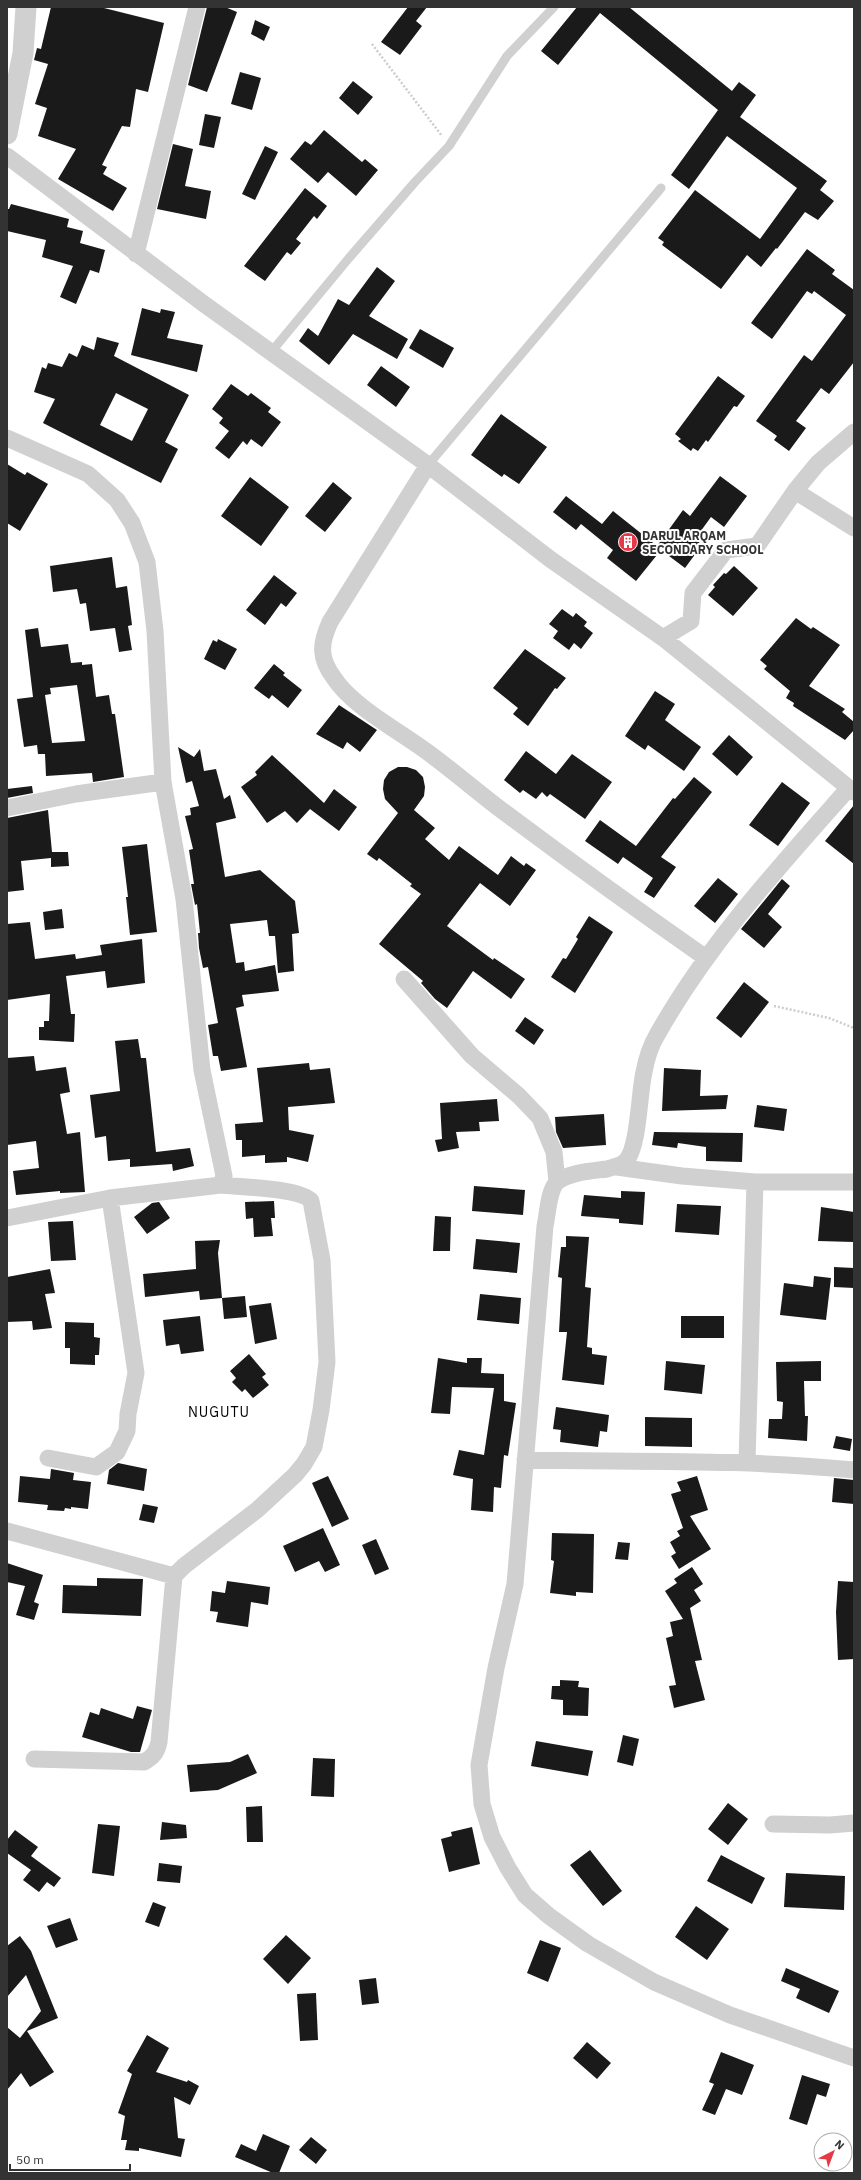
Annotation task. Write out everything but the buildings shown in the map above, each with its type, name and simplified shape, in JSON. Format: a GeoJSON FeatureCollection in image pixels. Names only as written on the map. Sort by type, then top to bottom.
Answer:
{"type":"FeatureCollection","features":[{"type":"Feature","properties":{"kind":"street"},"geometry":{"type":"LineString","coordinates":[[7,134],[22,53],[26,7]]}},
{"type":"Feature","properties":{"kind":"street"},"geometry":{"type":"LineString","coordinates":[[136,254],[197,7]]}},
{"type":"Feature","properties":{"kind":"street"},"geometry":{"type":"LineString","coordinates":[[7,156],[136,254],[428,465],[550,559],[663,638],[851,791],[773,875],[706,958],[656,1037],[644,1071],[631,1151],[626,1161],[617,1167]]}},
{"type":"Feature","properties":{"kind":"street"},"geometry":{"type":"LineString","coordinates":[[663,638],[691,622],[693,593],[726,550],[757,546],[795,491],[818,463],[854,432]]}},
{"type":"Feature","properties":{"kind":"street"},"geometry":{"type":"LineString","coordinates":[[7,438],[88,474],[117,500],[132,523],[147,562],[156,631],[163,782],[184,900],[202,1070],[224,1168],[224,1176],[221,1185]]}},
{"type":"Feature","properties":{"kind":"street"},"geometry":{"type":"LineString","coordinates":[[428,465],[330,622],[325,634],[322,651],[326,665],[334,679],[357,701],[427,752],[499,808],[706,958]]}},
{"type":"Feature","properties":{"kind":"street"},"geometry":{"type":"LineString","coordinates":[[795,491],[854,528]]}},
{"type":"Feature","properties":{"kind":"street"},"geometry":{"type":"LineString","coordinates":[[7,808],[76,794],[163,782]]}},
{"type":"Feature","properties":{"kind":"street"},"geometry":{"type":"LineString","coordinates":[[404,979],[472,1056],[519,1096],[540,1118],[554,1152],[557,1182],[552,1193],[545,1226],[515,1584],[496,1668],[479,1765],[482,1804],[492,1837],[508,1868],[526,1895],[549,1916],[588,1944],[654,1982],[730,2015],[854,2058]]}},
{"type":"Feature","properties":{"kind":"street"},"geometry":{"type":"LineString","coordinates":[[557,1182],[572,1175],[617,1167],[682,1176],[755,1182],[854,1182]]}},
{"type":"Feature","properties":{"kind":"street"},"geometry":{"type":"LineString","coordinates":[[747,1462],[755,1182]]}},
{"type":"Feature","properties":{"kind":"street"},"geometry":{"type":"LineString","coordinates":[[7,1218],[110,1198],[221,1185],[269,1189],[305,1195],[311,1201],[322,1260],[326,1362],[321,1410],[314,1447],[304,1464],[295,1475],[257,1510],[184,1566],[174,1576],[159,1742],[157,1749],[152,1757],[144,1762],[34,1758]]}},
{"type":"Feature","properties":{"kind":"street"},"geometry":{"type":"LineString","coordinates":[[48,1458],[96,1467],[117,1452],[127,1431],[128,1414],[136,1373],[110,1198]]}},
{"type":"Feature","properties":{"kind":"street"},"geometry":{"type":"LineString","coordinates":[[525,1460],[747,1462],[854,1470]]}},
{"type":"Feature","properties":{"kind":"street"},"geometry":{"type":"LineString","coordinates":[[7,1532],[174,1576]]}},
{"type":"Feature","properties":{"kind":"street"},"geometry":{"type":"LineString","coordinates":[[773,1824],[830,1825],[854,1823]]}},
{"type":"Feature","properties":{"kind":"lane"},"geometry":{"type":"LineString","coordinates":[[272,351],[354,252],[415,182],[449,146],[507,56],[554,7]]}},
{"type":"Feature","properties":{"kind":"lane"},"geometry":{"type":"LineString","coordinates":[[428,465],[661,188]]}},
{"type":"Feature","properties":{"kind":"path"},"geometry":{"type":"LineString","coordinates":[[372,44],[449,146]]}},
{"type":"Feature","properties":{"kind":"path"},"geometry":{"type":"LineString","coordinates":[[774,1006],[830,1018],[854,1028]]}},
{"type":"Feature","properties":{"kind":"place","name":"DARUL ARQAM SECONDARY SCHOOL"},"geometry":{"type":"Point","coordinates":[628,542]}},
{"type":"Feature","properties":{"kind":"district","name":"NUGUTU"},"geometry":{"type":"Point","coordinates":[219,1412]}}]}
